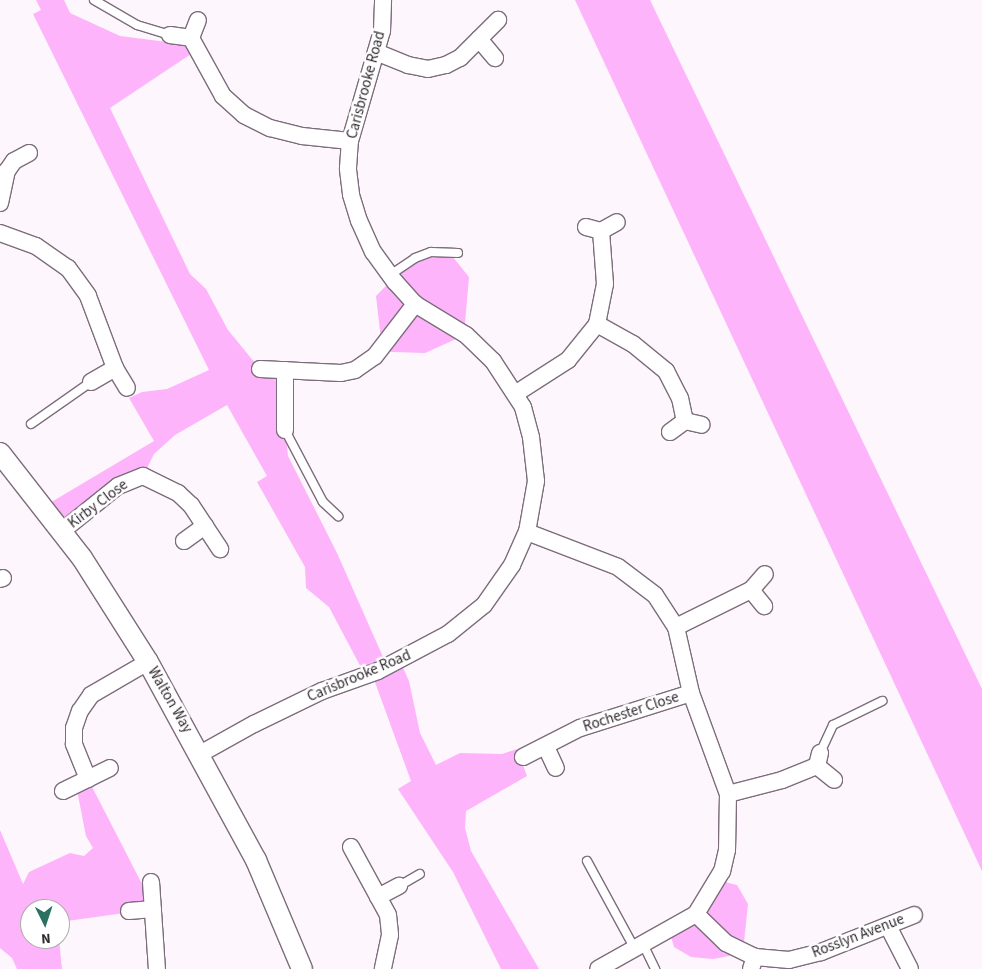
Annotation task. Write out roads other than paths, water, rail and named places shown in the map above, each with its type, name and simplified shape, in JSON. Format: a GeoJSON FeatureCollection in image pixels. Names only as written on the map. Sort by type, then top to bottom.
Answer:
{"type":"FeatureCollection","features":[{"type":"Feature","properties":{"kind":"street","name":"Carisbrooke Road"},"geometry":{"type":"LineString","coordinates":[[200,754],[254,724],[322,691],[378,671],[448,634],[484,605],[512,564],[527,532],[536,481],[531,436],[523,407],[494,361],[466,336],[416,304],[390,275],[373,252],[359,221],[348,168],[350,141],[382,31],[382,0]]}},
{"type":"Feature","properties":{"kind":"street"},"geometry":{"type":"LineString","coordinates":[[191,38],[198,20]]}},
{"type":"Feature","properties":{"kind":"street"},"geometry":{"type":"LineString","coordinates":[[376,52],[408,65],[428,69],[460,58],[498,20]]}},
{"type":"Feature","properties":{"kind":"street"},"geometry":{"type":"LineString","coordinates":[[170,34],[191,38]]}},
{"type":"Feature","properties":{"kind":"street"},"geometry":{"type":"LineString","coordinates":[[191,38],[223,96],[244,115],[270,128],[302,136],[350,141]]}},
{"type":"Feature","properties":{"kind":"street"},"geometry":{"type":"LineString","coordinates":[[479,39],[496,58]]}},
{"type":"Feature","properties":{"kind":"street"},"geometry":{"type":"LineString","coordinates":[[0,203],[7,170],[14,160],[28,153]]}},
{"type":"Feature","properties":{"kind":"street"},"geometry":{"type":"LineString","coordinates":[[515,394],[568,360],[597,324],[605,284],[593,229],[617,222]]}},
{"type":"Feature","properties":{"kind":"street"},"geometry":{"type":"LineString","coordinates":[[0,233],[36,246],[68,268],[88,296],[115,368],[127,388]]}},
{"type":"Feature","properties":{"kind":"street"},"geometry":{"type":"LineString","coordinates":[[260,369],[341,373],[355,370],[375,356],[416,304]]}},
{"type":"Feature","properties":{"kind":"street"},"geometry":{"type":"LineString","coordinates":[[597,324],[633,344],[666,371],[680,398],[685,421]]}},
{"type":"Feature","properties":{"kind":"street"},"geometry":{"type":"LineString","coordinates":[[91,382],[115,368]]}},
{"type":"Feature","properties":{"kind":"street"},"geometry":{"type":"LineString","coordinates":[[285,370],[286,430]]}},
{"type":"Feature","properties":{"kind":"street"},"geometry":{"type":"LineString","coordinates":[[670,432],[685,421],[702,425]]}},
{"type":"Feature","properties":{"kind":"street","name":"Walton Way"},"geometry":{"type":"LineString","coordinates":[[0,453],[62,531],[148,662],[200,754],[256,860],[302,969]]}},
{"type":"Feature","properties":{"kind":"street","name":"Kirby Close"},"geometry":{"type":"LineString","coordinates":[[62,531],[118,486],[144,476],[178,493],[220,548]]}},
{"type":"Feature","properties":{"kind":"street"},"geometry":{"type":"LineString","coordinates":[[184,541],[205,526]]}},
{"type":"Feature","properties":{"kind":"street"},"geometry":{"type":"LineString","coordinates":[[527,532],[618,567],[655,595],[676,627],[691,693],[728,794],[727,850],[722,871],[696,914],[639,946],[609,967]]}},
{"type":"Feature","properties":{"kind":"street"},"geometry":{"type":"LineString","coordinates":[[676,627],[751,590],[765,574]]}},
{"type":"Feature","properties":{"kind":"street"},"geometry":{"type":"LineString","coordinates":[[751,590],[764,606]]}},
{"type":"Feature","properties":{"kind":"street"},"geometry":{"type":"LineString","coordinates":[[88,779],[74,744],[74,728],[80,711],[91,695],[148,662]]}},
{"type":"Feature","properties":{"kind":"street","name":"Rochester Close"},"geometry":{"type":"LineString","coordinates":[[523,757],[609,717],[691,693]]}},
{"type":"Feature","properties":{"kind":"street"},"geometry":{"type":"LineString","coordinates":[[546,746],[556,768]]}},
{"type":"Feature","properties":{"kind":"street"},"geometry":{"type":"LineString","coordinates":[[728,794],[782,780],[819,759],[834,780]]}},
{"type":"Feature","properties":{"kind":"street"},"geometry":{"type":"LineString","coordinates":[[63,791],[110,768]]}},
{"type":"Feature","properties":{"kind":"street"},"geometry":{"type":"LineString","coordinates":[[351,846],[388,915],[390,935],[383,969]]}},
{"type":"Feature","properties":{"kind":"street"},"geometry":{"type":"LineString","coordinates":[[151,882],[157,969]]}},
{"type":"Feature","properties":{"kind":"street"},"geometry":{"type":"LineString","coordinates":[[378,897],[399,886]]}},
{"type":"Feature","properties":{"kind":"street"},"geometry":{"type":"LineString","coordinates":[[129,911],[152,909]]}},
{"type":"Feature","properties":{"kind":"street"},"geometry":{"type":"LineString","coordinates":[[696,914],[726,942],[753,963]]}},
{"type":"Feature","properties":{"kind":"street","name":"Rosslyn Avenue"},"geometry":{"type":"LineString","coordinates":[[753,963],[789,960],[821,952],[914,915]]}},
{"type":"Feature","properties":{"kind":"street"},"geometry":{"type":"LineString","coordinates":[[888,926],[910,969]]}},
{"type":"Feature","properties":{"kind":"lane"},"geometry":{"type":"LineString","coordinates":[[94,0],[136,25],[170,34]]}},
{"type":"Feature","properties":{"kind":"lane"},"geometry":{"type":"LineString","coordinates":[[390,275],[415,258],[431,252],[458,253]]}},
{"type":"Feature","properties":{"kind":"lane"},"geometry":{"type":"LineString","coordinates":[[31,424],[91,382]]}},
{"type":"Feature","properties":{"kind":"lane"},"geometry":{"type":"LineString","coordinates":[[286,430],[323,502],[338,516]]}},
{"type":"Feature","properties":{"kind":"lane"},"geometry":{"type":"LineString","coordinates":[[819,759],[832,725],[882,700]]}},
{"type":"Feature","properties":{"kind":"lane"},"geometry":{"type":"LineString","coordinates":[[587,861],[655,969]]}},
{"type":"Feature","properties":{"kind":"lane"},"geometry":{"type":"LineString","coordinates":[[399,886],[420,874]]}}]}
